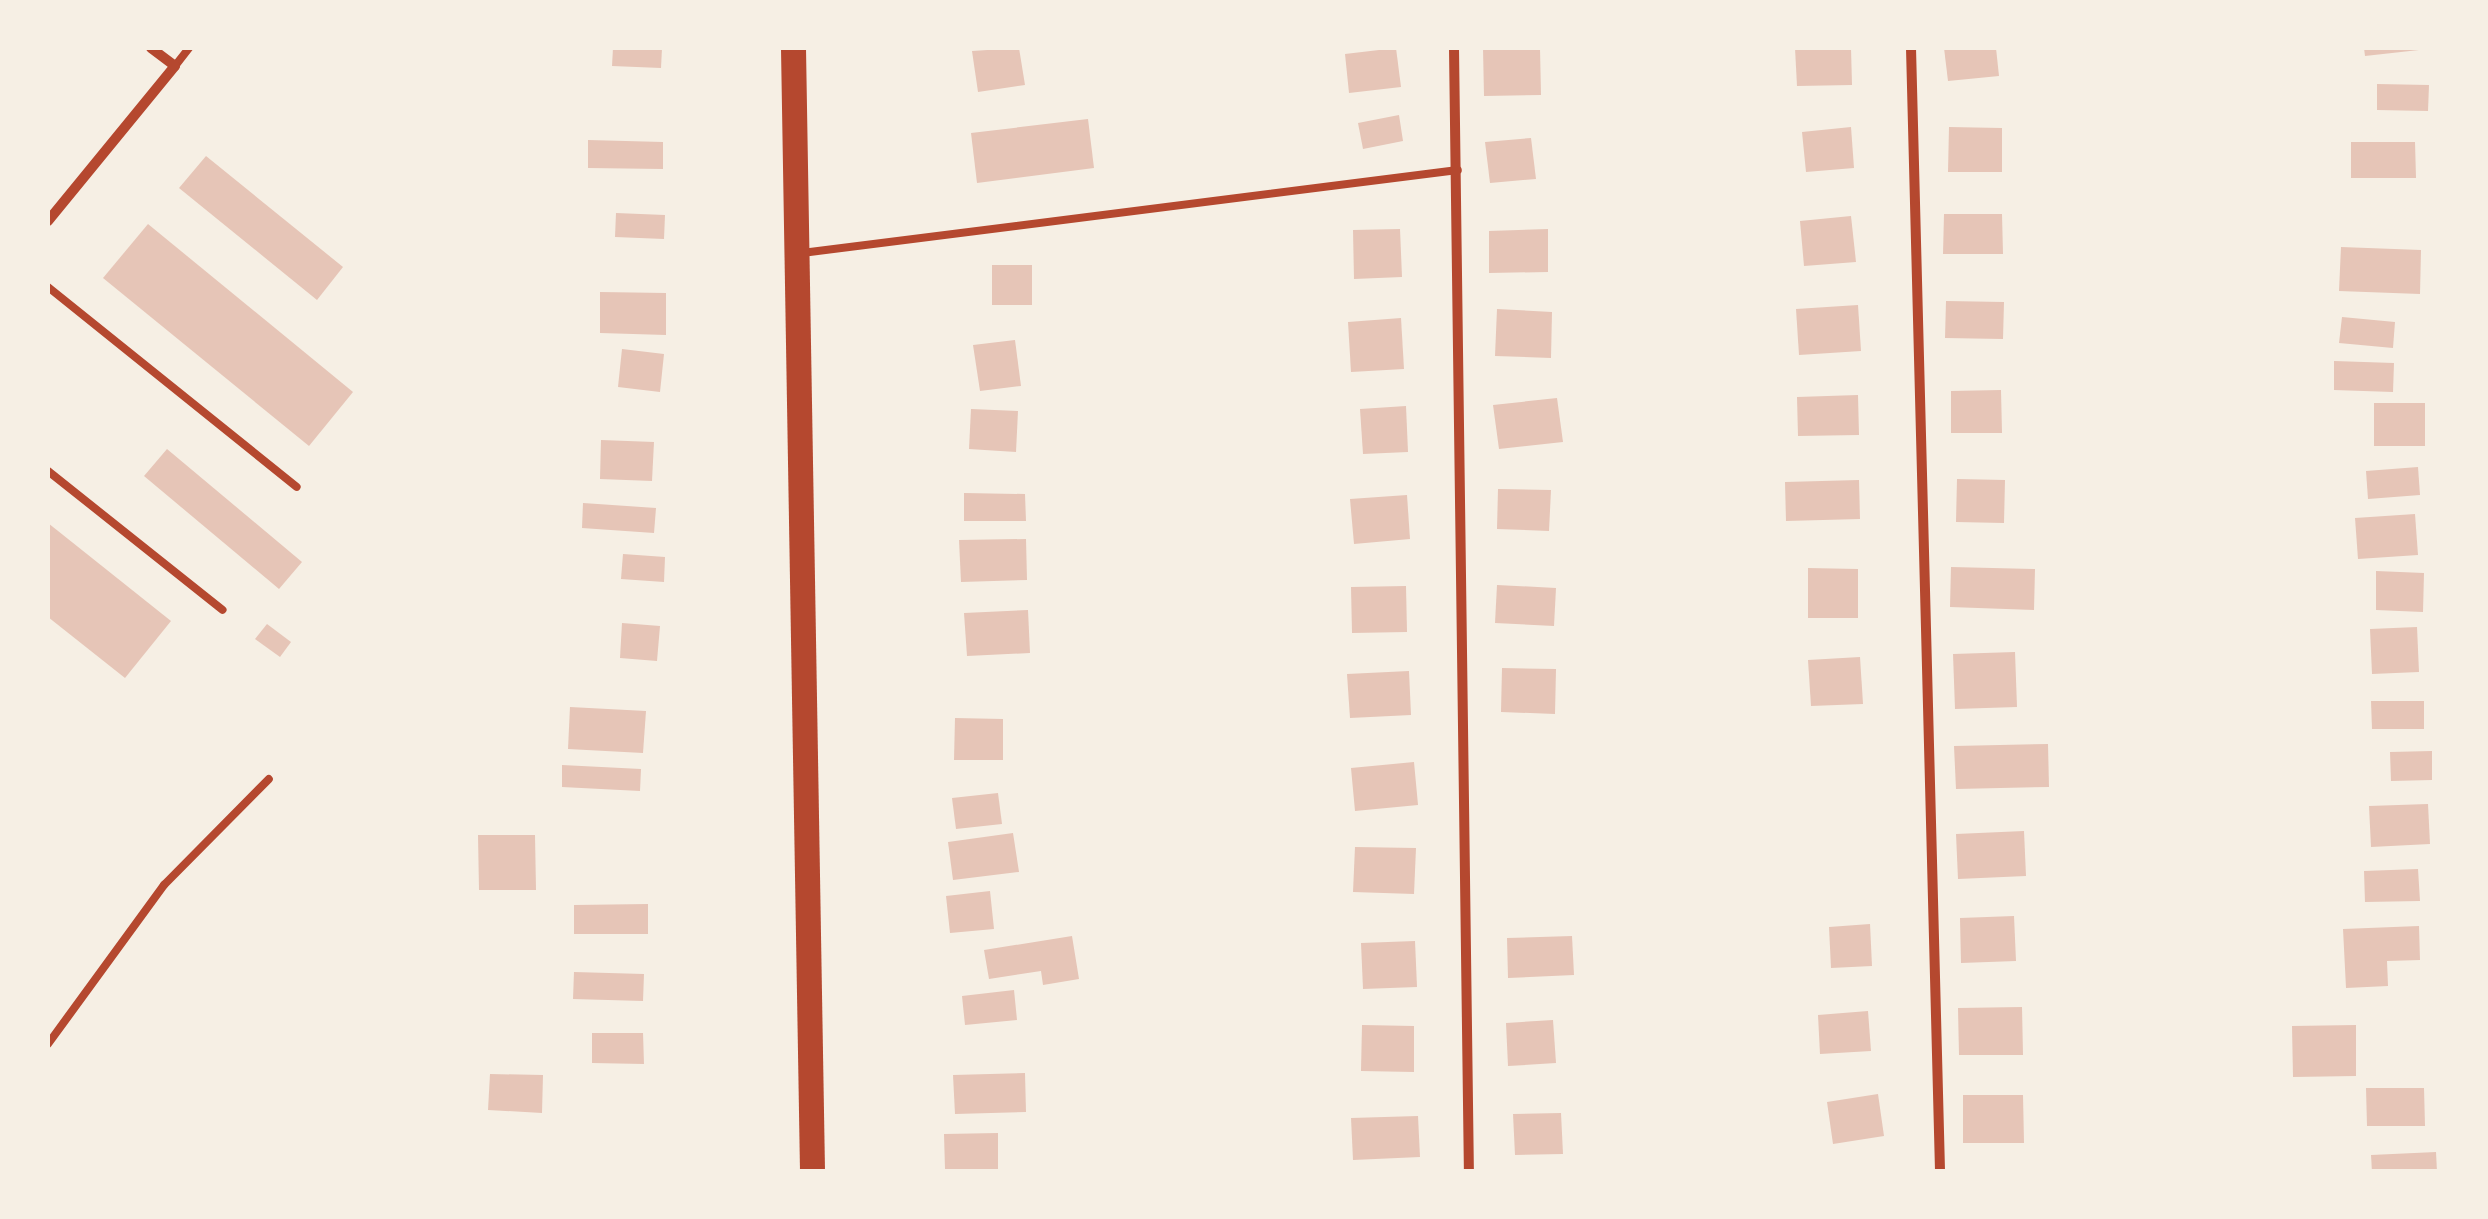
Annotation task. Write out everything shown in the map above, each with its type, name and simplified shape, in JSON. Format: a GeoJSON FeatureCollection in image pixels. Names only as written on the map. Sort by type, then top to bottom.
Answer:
{"type":"FeatureCollection","features":[{"type":"Feature","properties":{"kind":"main road"},"geometry":{"type":"LineString","coordinates":[[793,48],[812,1172]]}},
{"type":"Feature","properties":{"kind":"street"},"geometry":{"type":"LineString","coordinates":[[48,221],[175,66],[151,48]]}},
{"type":"Feature","properties":{"kind":"street"},"geometry":{"type":"LineString","coordinates":[[1454,48],[1470,1172]]}},
{"type":"Feature","properties":{"kind":"street"},"geometry":{"type":"LineString","coordinates":[[1911,48],[1940,1172]]}},
{"type":"Feature","properties":{"kind":"lane"},"geometry":{"type":"LineString","coordinates":[[175,66],[189,48]]}},
{"type":"Feature","properties":{"kind":"lane"},"geometry":{"type":"LineString","coordinates":[[798,253],[1458,170]]}},
{"type":"Feature","properties":{"kind":"lane"},"geometry":{"type":"LineString","coordinates":[[48,287],[298,488]]}},
{"type":"Feature","properties":{"kind":"lane"},"geometry":{"type":"LineString","coordinates":[[48,470],[223,610]]}},
{"type":"Feature","properties":{"kind":"lane"},"geometry":{"type":"LineString","coordinates":[[48,1044],[164,886],[269,778]]}},
{"type":"Feature","properties":{"kind":"building"},"geometry":{"type":"Polygon","coordinates":[[[613,48],[662,48],[661,68],[612,66],[613,48]]]}},
{"type":"Feature","properties":{"kind":"building"},"geometry":{"type":"Polygon","coordinates":[[[1019,48],[1025,85],[978,92],[972,51],[1019,48]]]}},
{"type":"Feature","properties":{"kind":"building"},"geometry":{"type":"Polygon","coordinates":[[[1396,48],[1401,87],[1349,93],[1345,54],[1396,48]]]}},
{"type":"Feature","properties":{"kind":"building"},"geometry":{"type":"Polygon","coordinates":[[[1483,48],[1540,48],[1541,95],[1484,96],[1483,48]]]}},
{"type":"Feature","properties":{"kind":"building"},"geometry":{"type":"Polygon","coordinates":[[[1795,48],[1851,48],[1852,85],[1797,86],[1795,48]]]}},
{"type":"Feature","properties":{"kind":"building"},"geometry":{"type":"Polygon","coordinates":[[[1944,48],[1996,48],[1999,76],[1948,81],[1944,48]]]}},
{"type":"Feature","properties":{"kind":"building"},"geometry":{"type":"Polygon","coordinates":[[[2364,48],[2418,48],[2419,50],[2365,56],[2364,48]]]}},
{"type":"Feature","properties":{"kind":"building"},"geometry":{"type":"Polygon","coordinates":[[[2377,84],[2429,85],[2428,111],[2377,110],[2377,84]]]}},
{"type":"Feature","properties":{"kind":"building"},"geometry":{"type":"Polygon","coordinates":[[[1399,115],[1403,141],[1363,149],[1358,123],[1399,115]]]}},
{"type":"Feature","properties":{"kind":"building"},"geometry":{"type":"Polygon","coordinates":[[[1088,119],[1094,168],[977,183],[971,133],[1088,119]]]}},
{"type":"Feature","properties":{"kind":"building"},"geometry":{"type":"Polygon","coordinates":[[[1851,127],[1854,168],[1806,172],[1802,132],[1851,127]]]}},
{"type":"Feature","properties":{"kind":"building"},"geometry":{"type":"Polygon","coordinates":[[[1949,127],[2002,128],[2002,172],[1948,172],[1949,127]]]}},
{"type":"Feature","properties":{"kind":"building"},"geometry":{"type":"Polygon","coordinates":[[[1531,138],[1536,179],[1490,183],[1485,142],[1531,138]]]}},
{"type":"Feature","properties":{"kind":"building"},"geometry":{"type":"Polygon","coordinates":[[[588,140],[663,142],[663,169],[588,168],[588,140]]]}},
{"type":"Feature","properties":{"kind":"building"},"geometry":{"type":"Polygon","coordinates":[[[2351,142],[2415,142],[2416,178],[2351,178],[2351,142]]]}},
{"type":"Feature","properties":{"kind":"building"},"geometry":{"type":"Polygon","coordinates":[[[206,156],[343,267],[317,300],[179,188],[206,156]]]}},
{"type":"Feature","properties":{"kind":"building"},"geometry":{"type":"Polygon","coordinates":[[[616,213],[665,215],[664,239],[615,237],[616,213]]]}},
{"type":"Feature","properties":{"kind":"building"},"geometry":{"type":"Polygon","coordinates":[[[1944,214],[2002,214],[2003,254],[1943,254],[1944,214]]]}},
{"type":"Feature","properties":{"kind":"building"},"geometry":{"type":"Polygon","coordinates":[[[1851,216],[1856,262],[1804,266],[1800,221],[1851,216]]]}},
{"type":"Feature","properties":{"kind":"building"},"geometry":{"type":"Polygon","coordinates":[[[148,224],[353,392],[309,446],[103,278],[148,224]]]}},
{"type":"Feature","properties":{"kind":"building"},"geometry":{"type":"Polygon","coordinates":[[[1400,229],[1402,277],[1354,279],[1353,230],[1400,229]]]}},
{"type":"Feature","properties":{"kind":"building"},"geometry":{"type":"Polygon","coordinates":[[[1548,229],[1548,272],[1489,273],[1489,231],[1548,229]]]}},
{"type":"Feature","properties":{"kind":"building"},"geometry":{"type":"Polygon","coordinates":[[[2341,247],[2421,250],[2420,294],[2339,291],[2341,247]]]}},
{"type":"Feature","properties":{"kind":"building"},"geometry":{"type":"Polygon","coordinates":[[[992,265],[1032,265],[1032,305],[992,305],[992,265]]]}},
{"type":"Feature","properties":{"kind":"building"},"geometry":{"type":"Polygon","coordinates":[[[600,292],[666,293],[666,335],[600,333],[600,292]]]}},
{"type":"Feature","properties":{"kind":"building"},"geometry":{"type":"Polygon","coordinates":[[[1946,301],[2004,302],[2003,339],[1945,338],[1946,301]]]}},
{"type":"Feature","properties":{"kind":"building"},"geometry":{"type":"Polygon","coordinates":[[[1858,305],[1861,351],[1799,355],[1796,309],[1858,305]]]}},
{"type":"Feature","properties":{"kind":"building"},"geometry":{"type":"Polygon","coordinates":[[[1497,309],[1552,312],[1551,358],[1495,356],[1497,309]]]}},
{"type":"Feature","properties":{"kind":"building"},"geometry":{"type":"Polygon","coordinates":[[[2342,317],[2395,322],[2393,348],[2339,343],[2342,317]]]}},
{"type":"Feature","properties":{"kind":"building"},"geometry":{"type":"Polygon","coordinates":[[[1401,318],[1404,369],[1351,372],[1348,322],[1401,318]]]}},
{"type":"Feature","properties":{"kind":"building"},"geometry":{"type":"Polygon","coordinates":[[[1015,340],[1021,386],[980,391],[973,345],[1015,340]]]}},
{"type":"Feature","properties":{"kind":"building"},"geometry":{"type":"Polygon","coordinates":[[[622,349],[664,354],[660,392],[618,387],[622,349]]]}},
{"type":"Feature","properties":{"kind":"building"},"geometry":{"type":"Polygon","coordinates":[[[2334,361],[2394,363],[2393,392],[2334,390],[2334,361]]]}},
{"type":"Feature","properties":{"kind":"building"},"geometry":{"type":"Polygon","coordinates":[[[2001,390],[2002,433],[1951,433],[1951,391],[2001,390]]]}},
{"type":"Feature","properties":{"kind":"building"},"geometry":{"type":"Polygon","coordinates":[[[1858,395],[1859,435],[1798,436],[1797,397],[1858,395]]]}},
{"type":"Feature","properties":{"kind":"building"},"geometry":{"type":"Polygon","coordinates":[[[1557,398],[1563,442],[1499,449],[1493,405],[1557,398]]]}},
{"type":"Feature","properties":{"kind":"building"},"geometry":{"type":"Polygon","coordinates":[[[2374,403],[2425,403],[2425,446],[2374,446],[2374,403]]]}},
{"type":"Feature","properties":{"kind":"building"},"geometry":{"type":"Polygon","coordinates":[[[1406,406],[1408,452],[1363,454],[1360,409],[1406,406]]]}},
{"type":"Feature","properties":{"kind":"building"},"geometry":{"type":"Polygon","coordinates":[[[971,409],[1018,411],[1016,452],[969,449],[971,409]]]}},
{"type":"Feature","properties":{"kind":"building"},"geometry":{"type":"Polygon","coordinates":[[[601,440],[654,442],[652,481],[600,479],[601,440]]]}},
{"type":"Feature","properties":{"kind":"building"},"geometry":{"type":"Polygon","coordinates":[[[167,449],[302,562],[279,589],[144,476],[167,449]]]}},
{"type":"Feature","properties":{"kind":"building"},"geometry":{"type":"Polygon","coordinates":[[[2418,467],[2420,495],[2368,499],[2366,471],[2418,467]]]}},
{"type":"Feature","properties":{"kind":"building"},"geometry":{"type":"Polygon","coordinates":[[[1957,479],[2005,480],[2004,523],[1956,522],[1957,479]]]}},
{"type":"Feature","properties":{"kind":"building"},"geometry":{"type":"Polygon","coordinates":[[[1859,480],[1860,519],[1786,521],[1785,482],[1859,480]]]}},
{"type":"Feature","properties":{"kind":"building"},"geometry":{"type":"Polygon","coordinates":[[[1498,489],[1551,490],[1549,531],[1497,529],[1498,489]]]}},
{"type":"Feature","properties":{"kind":"building"},"geometry":{"type":"Polygon","coordinates":[[[964,493],[1025,494],[1026,521],[964,521],[964,493]]]}},
{"type":"Feature","properties":{"kind":"building"},"geometry":{"type":"Polygon","coordinates":[[[1407,495],[1410,539],[1354,544],[1350,499],[1407,495]]]}},
{"type":"Feature","properties":{"kind":"building"},"geometry":{"type":"Polygon","coordinates":[[[583,503],[656,508],[654,533],[582,528],[583,503]]]}},
{"type":"Feature","properties":{"kind":"building"},"geometry":{"type":"Polygon","coordinates":[[[2415,514],[2418,555],[2358,559],[2355,518],[2415,514]]]}},
{"type":"Feature","properties":{"kind":"building"},"geometry":{"type":"Polygon","coordinates":[[[48,523],[171,621],[125,678],[48,617],[48,523]]]}},
{"type":"Feature","properties":{"kind":"building"},"geometry":{"type":"Polygon","coordinates":[[[1026,539],[1027,580],[961,582],[959,540],[1026,539]]]}},
{"type":"Feature","properties":{"kind":"building"},"geometry":{"type":"Polygon","coordinates":[[[623,554],[665,557],[664,582],[621,579],[623,554]]]}},
{"type":"Feature","properties":{"kind":"building"},"geometry":{"type":"Polygon","coordinates":[[[1951,567],[2035,569],[2034,610],[1950,607],[1951,567]]]}},
{"type":"Feature","properties":{"kind":"building"},"geometry":{"type":"Polygon","coordinates":[[[1808,568],[1858,569],[1858,618],[1808,618],[1808,568]]]}},
{"type":"Feature","properties":{"kind":"building"},"geometry":{"type":"Polygon","coordinates":[[[2376,571],[2424,573],[2423,612],[2376,610],[2376,571]]]}},
{"type":"Feature","properties":{"kind":"building"},"geometry":{"type":"Polygon","coordinates":[[[1497,585],[1556,588],[1554,626],[1495,623],[1497,585]]]}},
{"type":"Feature","properties":{"kind":"building"},"geometry":{"type":"Polygon","coordinates":[[[1406,586],[1407,632],[1352,633],[1351,587],[1406,586]]]}},
{"type":"Feature","properties":{"kind":"building"},"geometry":{"type":"Polygon","coordinates":[[[1028,610],[1030,653],[967,656],[964,613],[1028,610]]]}},
{"type":"Feature","properties":{"kind":"building"},"geometry":{"type":"Polygon","coordinates":[[[622,623],[660,626],[657,661],[620,658],[622,623]]]}},
{"type":"Feature","properties":{"kind":"building"},"geometry":{"type":"Polygon","coordinates":[[[267,624],[291,642],[280,657],[255,639],[267,624]]]}},
{"type":"Feature","properties":{"kind":"building"},"geometry":{"type":"Polygon","coordinates":[[[2417,627],[2419,672],[2372,674],[2370,629],[2417,627]]]}},
{"type":"Feature","properties":{"kind":"building"},"geometry":{"type":"Polygon","coordinates":[[[2015,652],[2017,707],[1955,709],[1953,654],[2015,652]]]}},
{"type":"Feature","properties":{"kind":"building"},"geometry":{"type":"Polygon","coordinates":[[[1860,657],[1863,704],[1811,706],[1808,660],[1860,657]]]}},
{"type":"Feature","properties":{"kind":"building"},"geometry":{"type":"Polygon","coordinates":[[[1502,668],[1556,669],[1555,714],[1501,712],[1502,668]]]}},
{"type":"Feature","properties":{"kind":"building"},"geometry":{"type":"Polygon","coordinates":[[[1409,671],[1411,715],[1350,718],[1347,674],[1409,671]]]}},
{"type":"Feature","properties":{"kind":"building"},"geometry":{"type":"Polygon","coordinates":[[[2371,701],[2424,701],[2424,729],[2372,729],[2371,701]]]}},
{"type":"Feature","properties":{"kind":"building"},"geometry":{"type":"Polygon","coordinates":[[[570,707],[646,711],[643,753],[568,749],[570,707]]]}},
{"type":"Feature","properties":{"kind":"building"},"geometry":{"type":"Polygon","coordinates":[[[955,718],[1003,719],[1003,760],[954,760],[955,718]]]}},
{"type":"Feature","properties":{"kind":"building"},"geometry":{"type":"Polygon","coordinates":[[[2048,744],[2049,787],[1956,789],[1954,746],[2048,744]]]}},
{"type":"Feature","properties":{"kind":"building"},"geometry":{"type":"Polygon","coordinates":[[[2432,751],[2432,780],[2391,781],[2390,752],[2432,751]]]}},
{"type":"Feature","properties":{"kind":"building"},"geometry":{"type":"Polygon","coordinates":[[[1414,762],[1418,805],[1355,811],[1351,768],[1414,762]]]}},
{"type":"Feature","properties":{"kind":"building"},"geometry":{"type":"Polygon","coordinates":[[[562,765],[641,769],[640,791],[562,787],[562,765]]]}},
{"type":"Feature","properties":{"kind":"building"},"geometry":{"type":"Polygon","coordinates":[[[998,793],[1002,824],[956,829],[952,798],[998,793]]]}},
{"type":"Feature","properties":{"kind":"building"},"geometry":{"type":"Polygon","coordinates":[[[2428,804],[2430,844],[2371,847],[2369,806],[2428,804]]]}},
{"type":"Feature","properties":{"kind":"building"},"geometry":{"type":"Polygon","coordinates":[[[2024,831],[2026,876],[1958,879],[1956,834],[2024,831]]]}},
{"type":"Feature","properties":{"kind":"building"},"geometry":{"type":"Polygon","coordinates":[[[1013,833],[1019,872],[953,880],[948,842],[1013,833]]]}},
{"type":"Feature","properties":{"kind":"building"},"geometry":{"type":"Polygon","coordinates":[[[478,835],[535,835],[536,890],[479,890],[478,835]]]}},
{"type":"Feature","properties":{"kind":"building"},"geometry":{"type":"Polygon","coordinates":[[[1355,847],[1416,848],[1414,894],[1353,892],[1355,847]]]}},
{"type":"Feature","properties":{"kind":"building"},"geometry":{"type":"Polygon","coordinates":[[[2418,869],[2420,901],[2365,902],[2364,871],[2418,869]]]}},
{"type":"Feature","properties":{"kind":"building"},"geometry":{"type":"Polygon","coordinates":[[[990,891],[994,929],[950,933],[946,896],[990,891]]]}},
{"type":"Feature","properties":{"kind":"building"},"geometry":{"type":"Polygon","coordinates":[[[648,904],[648,934],[574,934],[574,905],[648,904]]]}},
{"type":"Feature","properties":{"kind":"building"},"geometry":{"type":"Polygon","coordinates":[[[2014,916],[2016,961],[1961,963],[1960,918],[2014,916]]]}},
{"type":"Feature","properties":{"kind":"building"},"geometry":{"type":"Polygon","coordinates":[[[1870,924],[1872,966],[1831,968],[1829,927],[1870,924]]]}},
{"type":"Feature","properties":{"kind":"building"},"geometry":{"type":"Polygon","coordinates":[[[2419,926],[2420,960],[2387,961],[2388,986],[2346,988],[2343,929],[2419,926]]]}},
{"type":"Feature","properties":{"kind":"building"},"geometry":{"type":"Polygon","coordinates":[[[1072,936],[1079,979],[1043,985],[1041,971],[989,979],[984,950],[1072,936]]]}},
{"type":"Feature","properties":{"kind":"building"},"geometry":{"type":"Polygon","coordinates":[[[1572,936],[1574,975],[1508,978],[1507,938],[1572,936]]]}},
{"type":"Feature","properties":{"kind":"building"},"geometry":{"type":"Polygon","coordinates":[[[1415,941],[1417,987],[1363,989],[1361,943],[1415,941]]]}},
{"type":"Feature","properties":{"kind":"building"},"geometry":{"type":"Polygon","coordinates":[[[574,972],[644,974],[643,1001],[573,999],[574,972]]]}},
{"type":"Feature","properties":{"kind":"building"},"geometry":{"type":"Polygon","coordinates":[[[1014,990],[1017,1020],[965,1025],[962,996],[1014,990]]]}},
{"type":"Feature","properties":{"kind":"building"},"geometry":{"type":"Polygon","coordinates":[[[2022,1007],[2023,1055],[1959,1055],[1958,1008],[2022,1007]]]}},
{"type":"Feature","properties":{"kind":"building"},"geometry":{"type":"Polygon","coordinates":[[[1868,1011],[1871,1051],[1820,1054],[1818,1015],[1868,1011]]]}},
{"type":"Feature","properties":{"kind":"building"},"geometry":{"type":"Polygon","coordinates":[[[1553,1020],[1556,1063],[1508,1066],[1506,1023],[1553,1020]]]}},
{"type":"Feature","properties":{"kind":"building"},"geometry":{"type":"Polygon","coordinates":[[[1362,1025],[1414,1026],[1414,1072],[1361,1071],[1362,1025]]]}},
{"type":"Feature","properties":{"kind":"building"},"geometry":{"type":"Polygon","coordinates":[[[2356,1025],[2356,1076],[2293,1077],[2292,1026],[2356,1025]]]}},
{"type":"Feature","properties":{"kind":"building"},"geometry":{"type":"Polygon","coordinates":[[[592,1033],[643,1033],[644,1064],[592,1063],[592,1033]]]}},
{"type":"Feature","properties":{"kind":"building"},"geometry":{"type":"Polygon","coordinates":[[[1025,1073],[1026,1112],[955,1114],[953,1075],[1025,1073]]]}},
{"type":"Feature","properties":{"kind":"building"},"geometry":{"type":"Polygon","coordinates":[[[490,1074],[543,1075],[542,1113],[488,1110],[490,1074]]]}},
{"type":"Feature","properties":{"kind":"building"},"geometry":{"type":"Polygon","coordinates":[[[2366,1088],[2424,1088],[2425,1126],[2367,1126],[2366,1088]]]}},
{"type":"Feature","properties":{"kind":"building"},"geometry":{"type":"Polygon","coordinates":[[[1878,1094],[1884,1136],[1833,1144],[1827,1102],[1878,1094]]]}},
{"type":"Feature","properties":{"kind":"building"},"geometry":{"type":"Polygon","coordinates":[[[1963,1095],[2023,1095],[2024,1143],[1963,1143],[1963,1095]]]}},
{"type":"Feature","properties":{"kind":"building"},"geometry":{"type":"Polygon","coordinates":[[[1561,1113],[1563,1154],[1515,1155],[1513,1114],[1561,1113]]]}},
{"type":"Feature","properties":{"kind":"building"},"geometry":{"type":"Polygon","coordinates":[[[1418,1116],[1420,1157],[1353,1160],[1351,1118],[1418,1116]]]}},
{"type":"Feature","properties":{"kind":"building"},"geometry":{"type":"Polygon","coordinates":[[[998,1133],[998,1169],[945,1169],[944,1134],[998,1133]]]}},
{"type":"Feature","properties":{"kind":"building"},"geometry":{"type":"Polygon","coordinates":[[[2436,1152],[2437,1172],[2372,1172],[2371,1155],[2436,1152]]]}}]}
